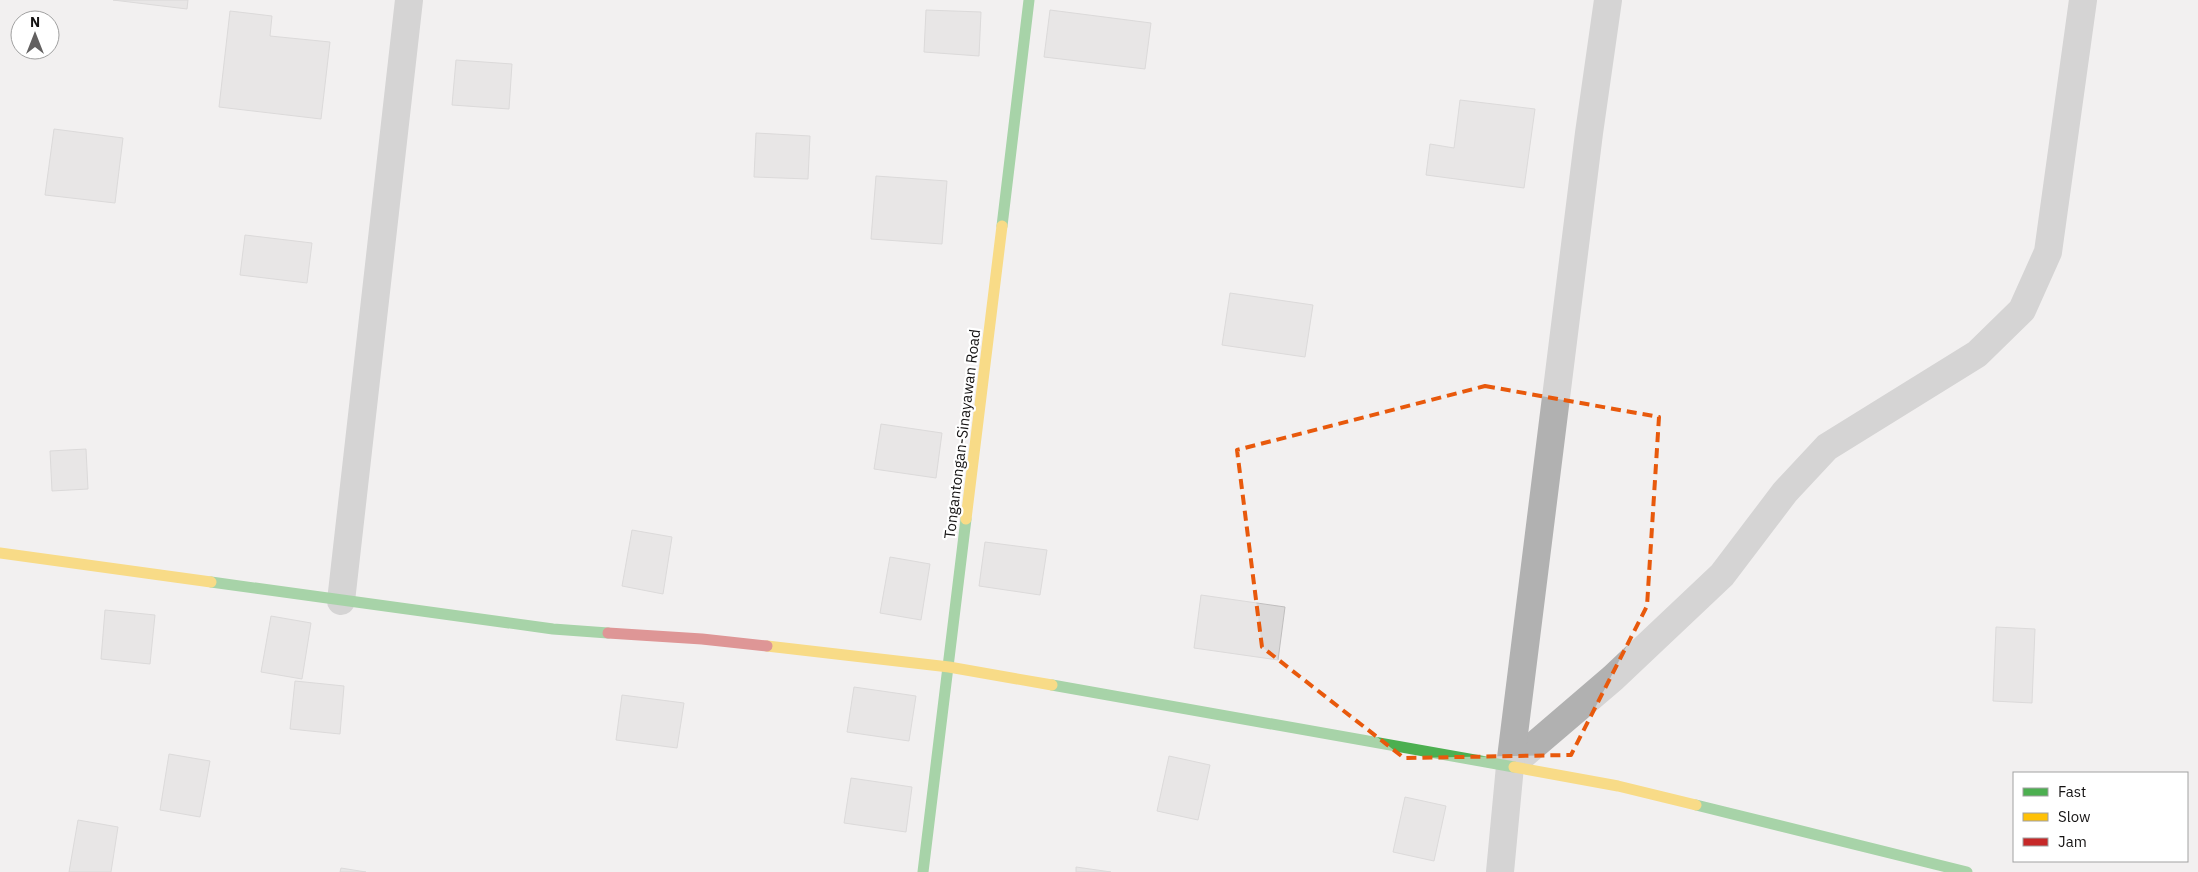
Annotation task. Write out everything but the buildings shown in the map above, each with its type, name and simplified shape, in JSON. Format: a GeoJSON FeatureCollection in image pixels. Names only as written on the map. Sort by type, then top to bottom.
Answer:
{"type":"FeatureCollection","features":[{"type":"Feature","properties":{"kind":"street"},"geometry":{"type":"LineString","coordinates":[[341,601],[409,0]]}},
{"type":"Feature","properties":{"kind":"street","name":"Tongantongan-Sinayawan Road"},"geometry":{"type":"LineString","coordinates":[[923,872],[1029,0]]}},
{"type":"Feature","properties":{"kind":"street"},"geometry":{"type":"LineString","coordinates":[[1500,872],[1510,766],[1589,133],[1608,0]]}},
{"type":"Feature","properties":{"kind":"street"},"geometry":{"type":"LineString","coordinates":[[1510,766],[1613,678],[1722,575],[1785,492],[1827,447],[1977,354],[2022,310],[2048,252],[2083,0]]}},
{"type":"Feature","properties":{"kind":"street"},"geometry":{"type":"LineString","coordinates":[[0,553],[553,629],[702,639],[949,667],[1618,786],[1966,872]]}},
{"type":"Feature","properties":{"kind":"highlighted area"},"geometry":{"type":"Polygon","coordinates":[[[1485,386],[1659,417],[1647,606],[1571,755],[1404,758],[1262,647],[1237,450],[1485,386]]]}},
{"type":"Feature","properties":{"kind":"traffic: fast"},"geometry":{"type":"LineString","coordinates":[[1002,226],[1029,0]]}},
{"type":"Feature","properties":{"kind":"traffic: fast"},"geometry":{"type":"LineString","coordinates":[[923,872],[966,519]]}},
{"type":"Feature","properties":{"kind":"traffic: fast"},"geometry":{"type":"LineString","coordinates":[[211,582],[553,629],[608,633]]}},
{"type":"Feature","properties":{"kind":"traffic: fast"},"geometry":{"type":"LineString","coordinates":[[1052,685],[1514,767]]}},
{"type":"Feature","properties":{"kind":"traffic: fast"},"geometry":{"type":"LineString","coordinates":[[1696,805],[1967,872]]}},
{"type":"Feature","properties":{"kind":"traffic: slow"},"geometry":{"type":"LineString","coordinates":[[966,519],[1002,226]]}},
{"type":"Feature","properties":{"kind":"traffic: slow"},"geometry":{"type":"LineString","coordinates":[[0,553],[211,582]]}},
{"type":"Feature","properties":{"kind":"traffic: slow"},"geometry":{"type":"LineString","coordinates":[[767,646],[949,667],[1052,685]]}},
{"type":"Feature","properties":{"kind":"traffic: slow"},"geometry":{"type":"LineString","coordinates":[[1514,767],[1618,786],[1696,805]]}},
{"type":"Feature","properties":{"kind":"traffic: jam"},"geometry":{"type":"LineString","coordinates":[[608,633],[702,639],[767,646]]}}]}
